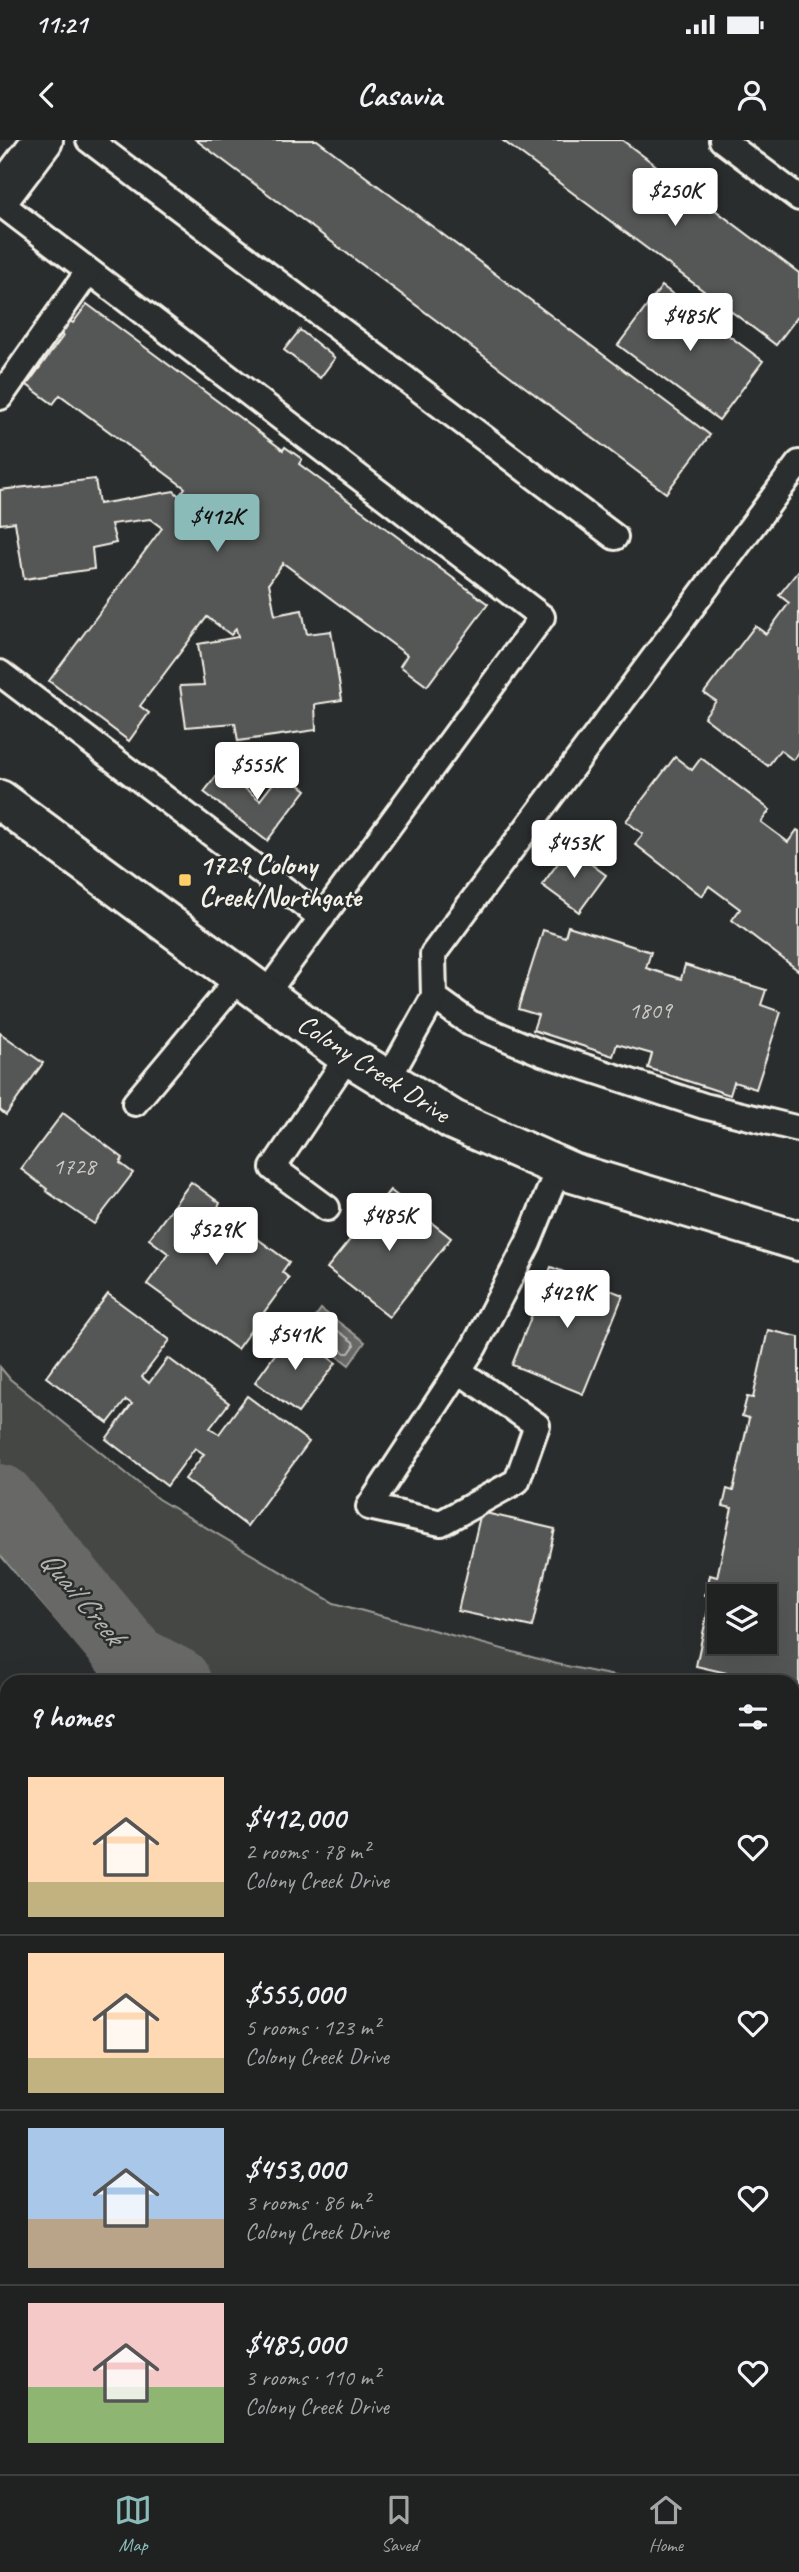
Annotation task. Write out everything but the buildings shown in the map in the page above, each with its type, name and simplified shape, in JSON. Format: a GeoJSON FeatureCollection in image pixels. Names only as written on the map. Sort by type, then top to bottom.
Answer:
{"type":"FeatureCollection","features":[{"type":"Feature","properties":{"kind":"street"},"geometry":{"type":"LineString","coordinates":[[0,197],[43,140]]}},
{"type":"Feature","properties":{"kind":"street","name":"Colony Creek Drive"},"geometry":{"type":"LineString","coordinates":[[0,800],[348,1056],[453,1120],[558,1167],[799,1241]]}},
{"type":"Feature","properties":{"kind":"lane"},"geometry":{"type":"LineString","coordinates":[[89,140],[615,537]]}},
{"type":"Feature","properties":{"kind":"lane"},"geometry":{"type":"LineString","coordinates":[[722,140],[799,198]]}},
{"type":"Feature","properties":{"kind":"lane"},"geometry":{"type":"LineString","coordinates":[[0,203],[542,617],[322,918],[135,1103]]}},
{"type":"Feature","properties":{"kind":"lane"},"geometry":{"type":"LineString","coordinates":[[0,397],[88,272]]}},
{"type":"Feature","properties":{"kind":"lane"},"geometry":{"type":"LineString","coordinates":[[387,1081],[434,997],[433,954],[799,463]]}},
{"type":"Feature","properties":{"kind":"lane"},"geometry":{"type":"LineString","coordinates":[[0,673],[322,918]]}},
{"type":"Feature","properties":{"kind":"lane"},"geometry":{"type":"LineString","coordinates":[[434,997],[470,1023],[542,1053],[704,1106],[799,1129]]}},
{"type":"Feature","properties":{"kind":"lane"},"geometry":{"type":"LineString","coordinates":[[327,1208],[273,1168],[348,1056]]}},
{"type":"Feature","properties":{"kind":"lane"},"geometry":{"type":"LineString","coordinates":[[459,1371],[537,1424],[517,1482],[441,1523],[369,1507],[474,1347],[528,1243],[558,1167]]}},
{"type":"Feature","properties":{"kind":"shaded area"},"geometry":{"type":"Polygon","coordinates":[[[0,1367],[10,1379],[158,1499],[334,1603],[557,1664],[610,1675],[120,1675],[82,1650],[0,1555],[0,1367]]]}},
{"type":"Feature","properties":{"kind":"water"},"geometry":{"type":"Polygon","coordinates":[[[321,1309],[365,1342],[349,1365],[305,1331],[321,1309]]]}},
{"type":"Feature","properties":{"kind":"waterway","name":"Quail Creek"},"geometry":{"type":"LineString","coordinates":[[0,1499],[134,1660],[163,1675]]}},
{"type":"Feature","properties":{"kind":"place","name":"1729 Colony Creek/Northgate"},"geometry":{"type":"Point","coordinates":[185,880]}}]}
